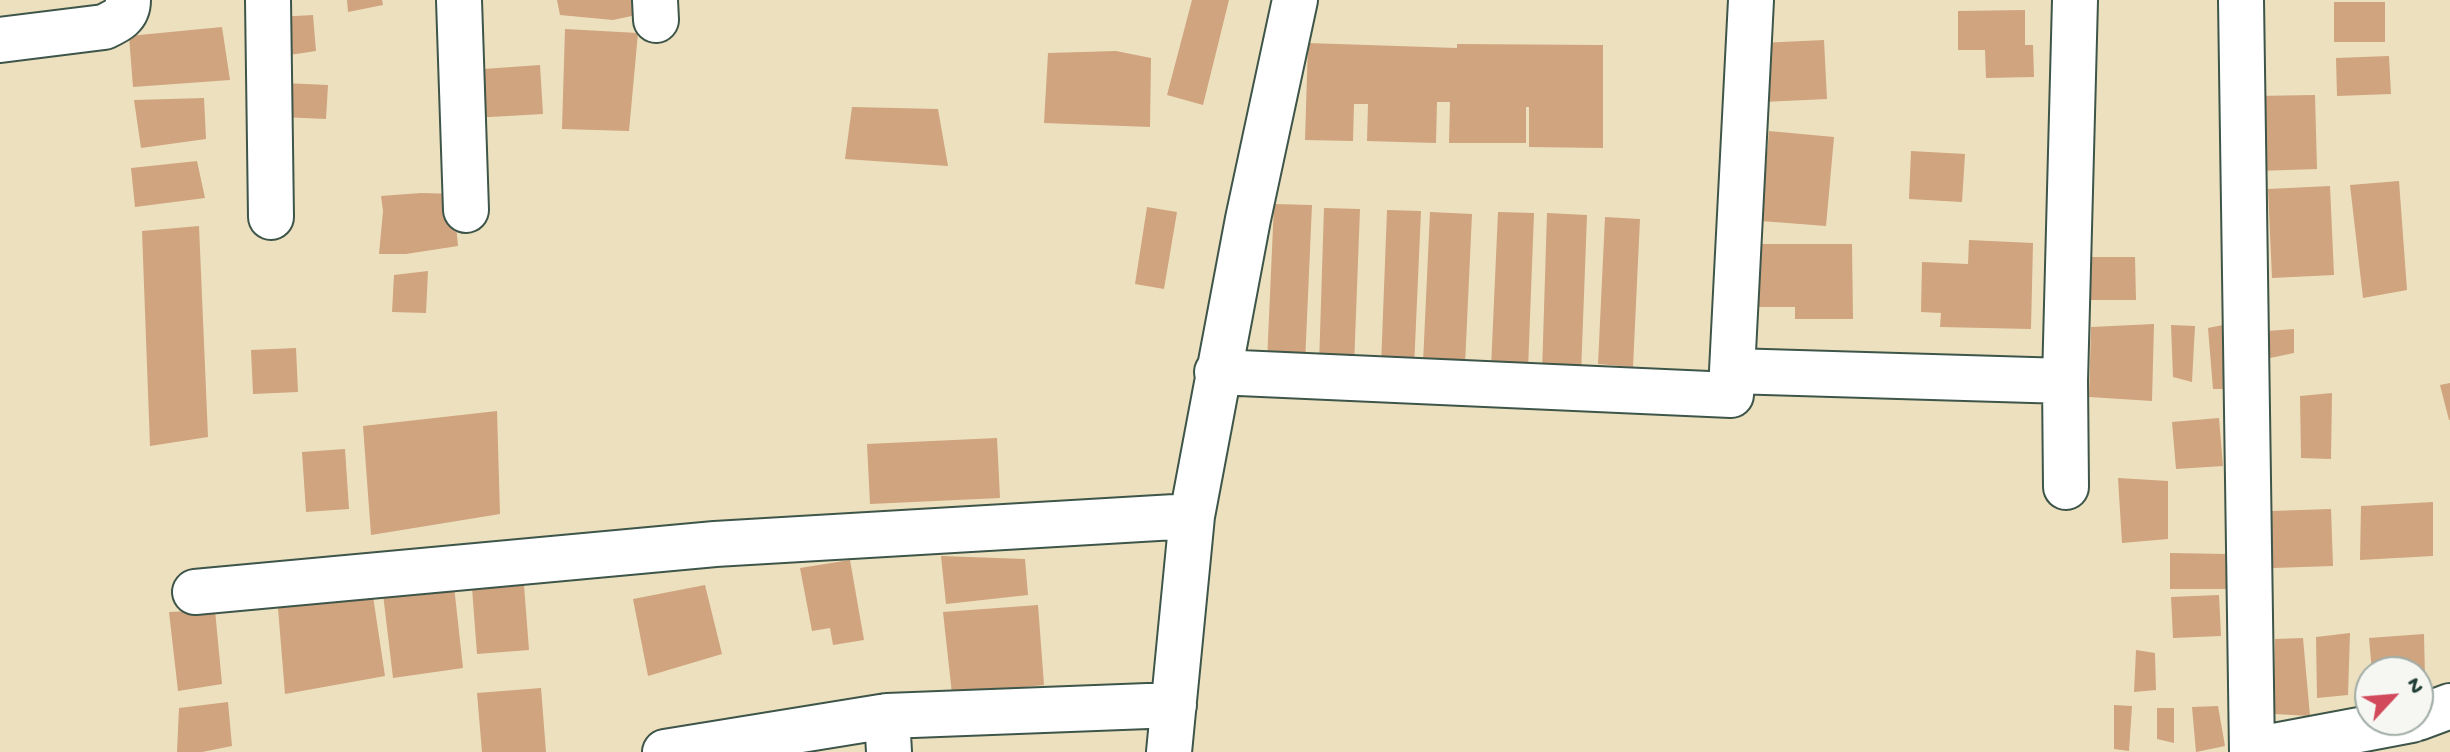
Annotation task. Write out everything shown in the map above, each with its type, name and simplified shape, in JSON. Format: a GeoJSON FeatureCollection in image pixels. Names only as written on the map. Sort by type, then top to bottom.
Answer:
{"type":"FeatureCollection","features":[{"type":"Feature","properties":{"kind":"street"},"geometry":{"type":"LineString","coordinates":[[0,40],[104,27],[126,13],[128,0]]}},
{"type":"Feature","properties":{"kind":"street"},"geometry":{"type":"LineString","coordinates":[[268,0],[271,217]]}},
{"type":"Feature","properties":{"kind":"street"},"geometry":{"type":"LineString","coordinates":[[459,0],[466,210]]}},
{"type":"Feature","properties":{"kind":"street"},"geometry":{"type":"LineString","coordinates":[[1169,752],[1192,516],[1217,372],[1295,0]]}},
{"type":"Feature","properties":{"kind":"street"},"geometry":{"type":"LineString","coordinates":[[1217,372],[1731,395],[1751,0]]}},
{"type":"Feature","properties":{"kind":"street"},"geometry":{"type":"LineString","coordinates":[[2066,487],[2065,381],[2075,0]]}},
{"type":"Feature","properties":{"kind":"street"},"geometry":{"type":"LineString","coordinates":[[2241,0],[2252,751],[2354,731]]}},
{"type":"Feature","properties":{"kind":"street"},"geometry":{"type":"LineString","coordinates":[[1732,371],[2065,381]]}},
{"type":"Feature","properties":{"kind":"street"},"geometry":{"type":"LineString","coordinates":[[195,592],[715,544],[1192,516]]}},
{"type":"Feature","properties":{"kind":"street"},"geometry":{"type":"LineString","coordinates":[[665,752],[888,734],[1174,705]]}},
{"type":"Feature","properties":{"kind":"building"},"geometry":{"type":"Polygon","coordinates":[[[347,0],[382,0],[383,5],[348,12],[347,0]]]}},
{"type":"Feature","properties":{"kind":"building"},"geometry":{"type":"Polygon","coordinates":[[[557,0],[650,0],[655,11],[613,20],[560,15],[557,0]]]}},
{"type":"Feature","properties":{"kind":"building"},"geometry":{"type":"Polygon","coordinates":[[[1192,0],[1229,0],[1203,105],[1167,95],[1192,0]]]}},
{"type":"Feature","properties":{"kind":"building"},"geometry":{"type":"Polygon","coordinates":[[[2334,2],[2385,2],[2385,42],[2334,42],[2334,2]]]}},
{"type":"Feature","properties":{"kind":"building"},"geometry":{"type":"Polygon","coordinates":[[[2025,10],[2025,45],[2033,45],[2034,77],[1986,78],[1985,50],[1958,50],[1958,11],[2025,10]]]}},
{"type":"Feature","properties":{"kind":"building"},"geometry":{"type":"Polygon","coordinates":[[[313,15],[316,51],[276,57],[276,17],[313,15]]]}},
{"type":"Feature","properties":{"kind":"building"},"geometry":{"type":"Polygon","coordinates":[[[222,27],[230,80],[133,87],[129,36],[222,27]]]}},
{"type":"Feature","properties":{"kind":"building"},"geometry":{"type":"Polygon","coordinates":[[[565,29],[638,33],[629,131],[562,129],[565,29]]]}},
{"type":"Feature","properties":{"kind":"building"},"geometry":{"type":"Polygon","coordinates":[[[1824,40],[1827,99],[1763,102],[1760,43],[1824,40]]]}},
{"type":"Feature","properties":{"kind":"building"},"geometry":{"type":"Polygon","coordinates":[[[1308,43],[1457,48],[1457,44],[1603,45],[1603,148],[1529,147],[1529,107],[1526,107],[1526,143],[1449,143],[1450,102],[1437,102],[1436,143],[1367,141],[1368,104],[1354,104],[1353,141],[1305,140],[1308,43]]]}},
{"type":"Feature","properties":{"kind":"building"},"geometry":{"type":"Polygon","coordinates":[[[1116,51],[1151,58],[1150,127],[1044,123],[1048,53],[1116,51]]]}},
{"type":"Feature","properties":{"kind":"building"},"geometry":{"type":"Polygon","coordinates":[[[2389,56],[2391,94],[2337,96],[2336,58],[2389,56]]]}},
{"type":"Feature","properties":{"kind":"building"},"geometry":{"type":"Polygon","coordinates":[[[540,65],[543,114],[472,118],[469,70],[540,65]]]}},
{"type":"Feature","properties":{"kind":"building"},"geometry":{"type":"Polygon","coordinates":[[[283,83],[328,85],[326,119],[281,117],[283,83]]]}},
{"type":"Feature","properties":{"kind":"building"},"geometry":{"type":"Polygon","coordinates":[[[2315,95],[2317,169],[2257,171],[2255,96],[2315,95]]]}},
{"type":"Feature","properties":{"kind":"building"},"geometry":{"type":"Polygon","coordinates":[[[204,98],[206,139],[141,148],[134,100],[204,98]]]}},
{"type":"Feature","properties":{"kind":"building"},"geometry":{"type":"Polygon","coordinates":[[[852,107],[938,109],[948,166],[845,159],[852,107]]]}},
{"type":"Feature","properties":{"kind":"building"},"geometry":{"type":"Polygon","coordinates":[[[1769,131],[1834,137],[1826,226],[1761,221],[1769,131]]]}},
{"type":"Feature","properties":{"kind":"building"},"geometry":{"type":"Polygon","coordinates":[[[1911,151],[1965,154],[1962,202],[1909,199],[1911,151]]]}},
{"type":"Feature","properties":{"kind":"building"},"geometry":{"type":"Polygon","coordinates":[[[197,161],[205,198],[135,207],[131,168],[197,161]]]}},
{"type":"Feature","properties":{"kind":"building"},"geometry":{"type":"Polygon","coordinates":[[[2399,181],[2407,290],[2363,298],[2350,185],[2399,181]]]}},
{"type":"Feature","properties":{"kind":"building"},"geometry":{"type":"Polygon","coordinates":[[[2330,186],[2334,275],[2272,278],[2268,189],[2330,186]]]}},
{"type":"Feature","properties":{"kind":"building"},"geometry":{"type":"Polygon","coordinates":[[[456,194],[458,246],[406,254],[379,254],[383,211],[381,196],[456,194]]]}},
{"type":"Feature","properties":{"kind":"building"},"geometry":{"type":"Polygon","coordinates":[[[1274,204],[1312,205],[1305,363],[1267,362],[1274,204]]]}},
{"type":"Feature","properties":{"kind":"building"},"geometry":{"type":"Polygon","coordinates":[[[1147,207],[1177,212],[1164,289],[1135,284],[1147,207]]]}},
{"type":"Feature","properties":{"kind":"building"},"geometry":{"type":"Polygon","coordinates":[[[1324,208],[1360,209],[1354,366],[1319,365],[1324,208]]]}},
{"type":"Feature","properties":{"kind":"building"},"geometry":{"type":"Polygon","coordinates":[[[1387,210],[1421,211],[1414,368],[1381,366],[1387,210]]]}},
{"type":"Feature","properties":{"kind":"building"},"geometry":{"type":"Polygon","coordinates":[[[1430,212],[1472,214],[1465,365],[1423,363],[1430,212]]]}},
{"type":"Feature","properties":{"kind":"building"},"geometry":{"type":"Polygon","coordinates":[[[1498,212],[1534,213],[1528,370],[1491,368],[1498,212]]]}},
{"type":"Feature","properties":{"kind":"building"},"geometry":{"type":"Polygon","coordinates":[[[1547,213],[1587,215],[1581,374],[1542,373],[1547,213]]]}},
{"type":"Feature","properties":{"kind":"building"},"geometry":{"type":"Polygon","coordinates":[[[1605,217],[1640,219],[1633,367],[1598,364],[1605,217]]]}},
{"type":"Feature","properties":{"kind":"building"},"geometry":{"type":"Polygon","coordinates":[[[199,226],[208,437],[150,446],[142,231],[199,226]]]}},
{"type":"Feature","properties":{"kind":"building"},"geometry":{"type":"Polygon","coordinates":[[[1969,240],[2033,243],[2031,329],[1940,327],[1941,313],[1921,312],[1922,262],[1968,264],[1969,240]]]}},
{"type":"Feature","properties":{"kind":"building"},"geometry":{"type":"Polygon","coordinates":[[[1754,244],[1852,244],[1853,319],[1795,319],[1795,307],[1755,307],[1754,244]]]}},
{"type":"Feature","properties":{"kind":"building"},"geometry":{"type":"Polygon","coordinates":[[[2080,257],[2135,257],[2136,300],[2080,300],[2080,257]]]}},
{"type":"Feature","properties":{"kind":"building"},"geometry":{"type":"Polygon","coordinates":[[[428,271],[426,313],[392,312],[394,275],[428,271]]]}},
{"type":"Feature","properties":{"kind":"building"},"geometry":{"type":"Polygon","coordinates":[[[2154,324],[2152,401],[2089,397],[2091,327],[2154,324]]]}},
{"type":"Feature","properties":{"kind":"building"},"geometry":{"type":"Polygon","coordinates":[[[2228,324],[2229,389],[2213,389],[2208,328],[2228,324]]]}},
{"type":"Feature","properties":{"kind":"building"},"geometry":{"type":"Polygon","coordinates":[[[2171,325],[2195,326],[2192,382],[2173,377],[2171,325]]]}},
{"type":"Feature","properties":{"kind":"building"},"geometry":{"type":"Polygon","coordinates":[[[2294,329],[2294,353],[2270,358],[2267,331],[2294,329]]]}},
{"type":"Feature","properties":{"kind":"building"},"geometry":{"type":"Polygon","coordinates":[[[296,348],[298,392],[253,394],[251,350],[296,348]]]}},
{"type":"Feature","properties":{"kind":"building"},"geometry":{"type":"Polygon","coordinates":[[[2450,383],[2450,420],[2449,420],[2440,385],[2450,383]]]}},
{"type":"Feature","properties":{"kind":"building"},"geometry":{"type":"Polygon","coordinates":[[[2332,393],[2331,459],[2301,458],[2300,396],[2332,393]]]}},
{"type":"Feature","properties":{"kind":"building"},"geometry":{"type":"Polygon","coordinates":[[[497,411],[500,514],[371,535],[363,426],[497,411]]]}},
{"type":"Feature","properties":{"kind":"building"},"geometry":{"type":"Polygon","coordinates":[[[2219,418],[2223,466],[2176,469],[2172,422],[2219,418]]]}},
{"type":"Feature","properties":{"kind":"building"},"geometry":{"type":"Polygon","coordinates":[[[997,438],[1000,498],[870,504],[867,444],[997,438]]]}},
{"type":"Feature","properties":{"kind":"building"},"geometry":{"type":"Polygon","coordinates":[[[345,449],[349,509],[306,512],[302,452],[345,449]]]}},
{"type":"Feature","properties":{"kind":"building"},"geometry":{"type":"Polygon","coordinates":[[[2118,478],[2168,481],[2168,539],[2122,543],[2118,478]]]}},
{"type":"Feature","properties":{"kind":"building"},"geometry":{"type":"Polygon","coordinates":[[[2433,502],[2433,556],[2360,560],[2361,506],[2433,502]]]}},
{"type":"Feature","properties":{"kind":"building"},"geometry":{"type":"Polygon","coordinates":[[[2331,509],[2333,566],[2273,568],[2271,511],[2331,509]]]}},
{"type":"Feature","properties":{"kind":"building"},"geometry":{"type":"Polygon","coordinates":[[[2170,553],[2227,554],[2227,589],[2170,589],[2170,553]]]}},
{"type":"Feature","properties":{"kind":"building"},"geometry":{"type":"Polygon","coordinates":[[[941,556],[1025,559],[1028,595],[946,604],[941,556]]]}},
{"type":"Feature","properties":{"kind":"building"},"geometry":{"type":"Polygon","coordinates":[[[850,560],[864,640],[833,645],[830,628],[812,631],[800,568],[850,560]]]}},
{"type":"Feature","properties":{"kind":"building"},"geometry":{"type":"Polygon","coordinates":[[[371,583],[385,676],[285,694],[277,596],[371,583]]]}},
{"type":"Feature","properties":{"kind":"building"},"geometry":{"type":"Polygon","coordinates":[[[524,585],[529,650],[477,654],[472,588],[524,585]]]}},
{"type":"Feature","properties":{"kind":"building"},"geometry":{"type":"Polygon","coordinates":[[[705,585],[722,654],[648,676],[633,599],[705,585]]]}},
{"type":"Feature","properties":{"kind":"building"},"geometry":{"type":"Polygon","coordinates":[[[454,586],[463,668],[393,678],[383,594],[454,586]]]}},
{"type":"Feature","properties":{"kind":"building"},"geometry":{"type":"Polygon","coordinates":[[[2219,595],[2221,636],[2173,638],[2171,597],[2219,595]]]}},
{"type":"Feature","properties":{"kind":"building"},"geometry":{"type":"Polygon","coordinates":[[[1038,605],[1044,685],[952,694],[943,612],[1038,605]]]}},
{"type":"Feature","properties":{"kind":"building"},"geometry":{"type":"Polygon","coordinates":[[[215,610],[222,684],[178,691],[169,612],[215,610]]]}},
{"type":"Feature","properties":{"kind":"building"},"geometry":{"type":"Polygon","coordinates":[[[2350,633],[2348,695],[2317,698],[2316,637],[2350,633]]]}},
{"type":"Feature","properties":{"kind":"building"},"geometry":{"type":"Polygon","coordinates":[[[2424,634],[2424,656],[2371,656],[2369,638],[2424,634]]]}},
{"type":"Feature","properties":{"kind":"building"},"geometry":{"type":"Polygon","coordinates":[[[2303,638],[2310,716],[2274,714],[2275,639],[2303,638]]]}},
{"type":"Feature","properties":{"kind":"building"},"geometry":{"type":"Polygon","coordinates":[[[2136,650],[2155,653],[2156,690],[2134,692],[2136,650]]]}},
{"type":"Feature","properties":{"kind":"building"},"geometry":{"type":"Polygon","coordinates":[[[541,688],[546,752],[482,752],[477,693],[541,688]]]}},
{"type":"Feature","properties":{"kind":"building"},"geometry":{"type":"Polygon","coordinates":[[[228,702],[232,746],[202,752],[177,752],[179,708],[228,702]]]}},
{"type":"Feature","properties":{"kind":"building"},"geometry":{"type":"Polygon","coordinates":[[[2114,705],[2132,706],[2129,751],[2114,749],[2114,705]]]}},
{"type":"Feature","properties":{"kind":"building"},"geometry":{"type":"Polygon","coordinates":[[[2218,706],[2225,746],[2196,752],[2192,707],[2218,706]]]}},
{"type":"Feature","properties":{"kind":"building"},"geometry":{"type":"Polygon","coordinates":[[[2157,708],[2174,708],[2174,743],[2157,739],[2157,708]]]}}]}
